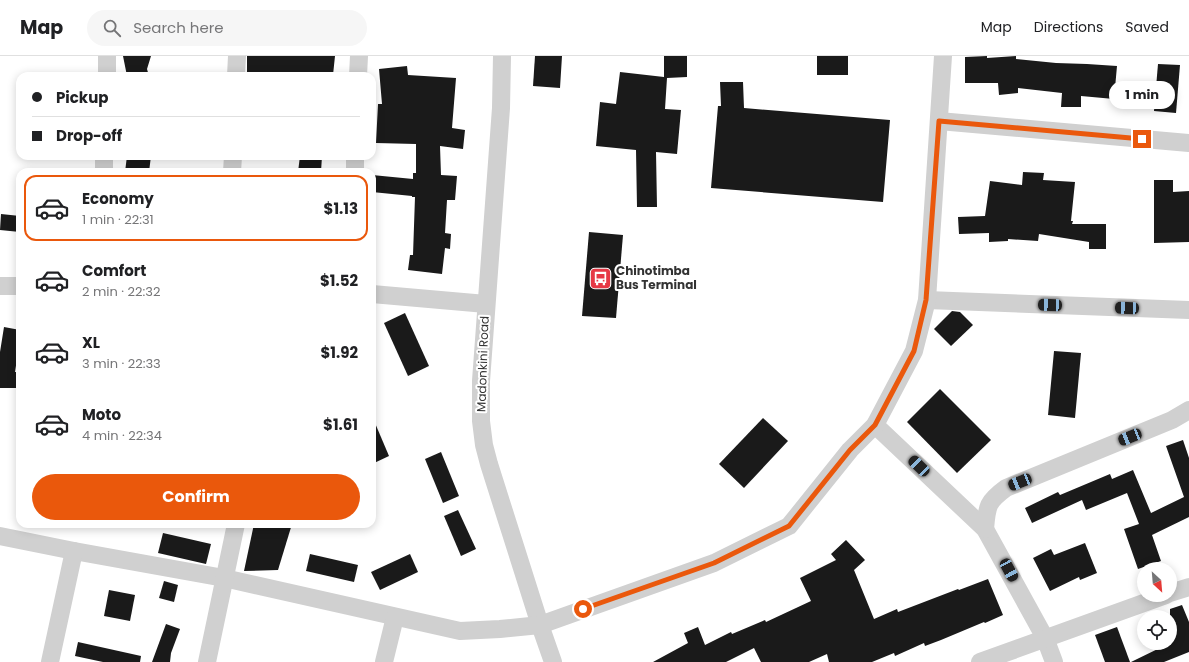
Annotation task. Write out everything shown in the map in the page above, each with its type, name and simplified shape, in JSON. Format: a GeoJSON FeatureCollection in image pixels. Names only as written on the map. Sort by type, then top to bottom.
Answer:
{"type":"FeatureCollection","features":[{"type":"Feature","properties":{"kind":"street"},"geometry":{"type":"LineString","coordinates":[[107,72],[108,56]]}},
{"type":"Feature","properties":{"kind":"street"},"geometry":{"type":"LineString","coordinates":[[236,72],[237,56]]}},
{"type":"Feature","properties":{"kind":"street"},"geometry":{"type":"LineString","coordinates":[[358,72],[359,56]]}},
{"type":"Feature","properties":{"kind":"street","name":"Madonkini Road"},"geometry":{"type":"LineString","coordinates":[[502,56],[501,108],[481,381],[481,421],[484,445],[553,662]]}},
{"type":"Feature","properties":{"kind":"street"},"geometry":{"type":"LineString","coordinates":[[0,536],[224,578],[460,632],[540,625],[714,563],[789,526],[850,450],[875,425],[914,351],[926,300],[943,56]]}},
{"type":"Feature","properties":{"kind":"street"},"geometry":{"type":"LineString","coordinates":[[939,121],[1189,143]]}},
{"type":"Feature","properties":{"kind":"street"},"geometry":{"type":"LineString","coordinates":[[0,286],[16,286]]}},
{"type":"Feature","properties":{"kind":"street"},"geometry":{"type":"LineString","coordinates":[[376,294],[486,304]]}},
{"type":"Feature","properties":{"kind":"street"},"geometry":{"type":"LineString","coordinates":[[926,300],[1189,310]]}},
{"type":"Feature","properties":{"kind":"street"},"geometry":{"type":"LineString","coordinates":[[985,529],[986,510],[994,497],[1006,488],[1172,420],[1189,410]]}},
{"type":"Feature","properties":{"kind":"street"},"geometry":{"type":"LineString","coordinates":[[875,425],[985,529],[1045,638],[1054,662]]}},
{"type":"Feature","properties":{"kind":"street"},"geometry":{"type":"LineString","coordinates":[[207,662],[235,528]]}},
{"type":"Feature","properties":{"kind":"street"},"geometry":{"type":"LineString","coordinates":[[50,662],[74,551]]}},
{"type":"Feature","properties":{"kind":"street"},"geometry":{"type":"LineString","coordinates":[[1177,591],[1189,587]]}},
{"type":"Feature","properties":{"kind":"street"},"geometry":{"type":"LineString","coordinates":[[980,662],[1146,602]]}},
{"type":"Feature","properties":{"kind":"street"},"geometry":{"type":"LineString","coordinates":[[384,662],[395,617]]}},
{"type":"Feature","properties":{"kind":"building"},"geometry":{"type":"Polygon","coordinates":[[[123,56],[151,56],[147,69],[148,72],[126,72],[123,56]]]}},
{"type":"Feature","properties":{"kind":"building"},"geometry":{"type":"Polygon","coordinates":[[[247,56],[335,56],[333,72],[247,72],[247,56]]]}},
{"type":"Feature","properties":{"kind":"building"},"geometry":{"type":"Polygon","coordinates":[[[535,56],[562,56],[560,88],[533,86],[535,56]]]}},
{"type":"Feature","properties":{"kind":"building"},"geometry":{"type":"Polygon","coordinates":[[[664,56],[687,56],[687,77],[667,78],[665,109],[681,110],[677,154],[656,152],[657,207],[637,207],[636,150],[596,146],[600,102],[616,104],[620,72],[664,77],[664,56]]]}},
{"type":"Feature","properties":{"kind":"building"},"geometry":{"type":"Polygon","coordinates":[[[817,56],[848,56],[848,75],[817,75],[817,56]]]}},
{"type":"Feature","properties":{"kind":"building"},"geometry":{"type":"Polygon","coordinates":[[[987,56],[987,58],[1016,56],[1016,59],[1056,63],[1117,66],[1114,99],[1081,96],[1081,107],[1061,107],[1062,93],[1018,88],[1018,93],[999,95],[998,83],[965,83],[965,57],[987,56]]]}},
{"type":"Feature","properties":{"kind":"building"},"geometry":{"type":"Polygon","coordinates":[[[1158,64],[1180,65],[1176,113],[1154,111],[1158,64]]]}},
{"type":"Feature","properties":{"kind":"building"},"geometry":{"type":"Polygon","coordinates":[[[407,66],[408,75],[456,78],[452,128],[465,130],[463,149],[440,146],[441,175],[457,176],[455,200],[447,200],[445,233],[451,234],[450,249],[445,248],[442,274],[408,270],[410,255],[413,255],[415,197],[376,192],[376,175],[413,179],[413,173],[416,173],[416,144],[376,143],[378,104],[382,104],[379,69],[407,66]]]}},
{"type":"Feature","properties":{"kind":"building"},"geometry":{"type":"Polygon","coordinates":[[[720,82],[743,82],[744,108],[890,120],[883,202],[711,188],[718,106],[721,106],[720,82]]]}},
{"type":"Feature","properties":{"kind":"building"},"geometry":{"type":"Polygon","coordinates":[[[126,160],[150,160],[150,168],[126,168],[126,160]]]}},
{"type":"Feature","properties":{"kind":"building"},"geometry":{"type":"Polygon","coordinates":[[[300,160],[322,160],[321,168],[298,168],[300,160]]]}},
{"type":"Feature","properties":{"kind":"building"},"geometry":{"type":"Polygon","coordinates":[[[1023,172],[1044,173],[1043,180],[1075,182],[1071,221],[1073,221],[1072,224],[1106,224],[1106,249],[1089,249],[1089,242],[1039,234],[1038,241],[1008,239],[1008,241],[989,242],[989,233],[959,234],[958,217],[985,216],[990,181],[1022,185],[1023,172]]]}},
{"type":"Feature","properties":{"kind":"building"},"geometry":{"type":"Polygon","coordinates":[[[1154,180],[1173,180],[1173,192],[1189,191],[1189,242],[1154,243],[1154,180]]]}},
{"type":"Feature","properties":{"kind":"building"},"geometry":{"type":"Polygon","coordinates":[[[1,214],[16,216],[16,232],[0,230],[1,214]]]}},
{"type":"Feature","properties":{"kind":"building"},"geometry":{"type":"Polygon","coordinates":[[[589,232],[623,235],[616,318],[582,316],[589,232]]]}},
{"type":"Feature","properties":{"kind":"building"},"geometry":{"type":"Polygon","coordinates":[[[952,311],[960,312],[973,325],[951,346],[934,329],[952,311]]]}},
{"type":"Feature","properties":{"kind":"building"},"geometry":{"type":"Polygon","coordinates":[[[405,313],[429,366],[408,376],[384,323],[405,313]]]}},
{"type":"Feature","properties":{"kind":"building"},"geometry":{"type":"Polygon","coordinates":[[[4,327],[16,329],[16,388],[0,388],[0,352],[4,327]]]}},
{"type":"Feature","properties":{"kind":"building"},"geometry":{"type":"Polygon","coordinates":[[[1054,351],[1081,353],[1075,418],[1048,415],[1054,351]]]}},
{"type":"Feature","properties":{"kind":"building"},"geometry":{"type":"Polygon","coordinates":[[[940,389],[991,440],[957,473],[907,422],[940,389]]]}},
{"type":"Feature","properties":{"kind":"building"},"geometry":{"type":"Polygon","coordinates":[[[763,418],[788,441],[744,488],[719,464],[763,418]]]}},
{"type":"Feature","properties":{"kind":"building"},"geometry":{"type":"Polygon","coordinates":[[[376,425],[389,456],[376,462],[376,425]]]}},
{"type":"Feature","properties":{"kind":"building"},"geometry":{"type":"Polygon","coordinates":[[[1183,440],[1189,458],[1189,517],[1152,535],[1161,561],[1137,562],[1137,566],[1124,529],[1139,524],[1127,493],[1086,510],[1082,500],[1032,523],[1025,508],[1058,492],[1060,495],[1110,474],[1112,479],[1133,470],[1151,513],[1184,497],[1166,446],[1183,440]]]}},
{"type":"Feature","properties":{"kind":"building"},"geometry":{"type":"Polygon","coordinates":[[[441,452],[459,496],[443,503],[425,459],[441,452]]]}},
{"type":"Feature","properties":{"kind":"building"},"geometry":{"type":"Polygon","coordinates":[[[458,510],[476,549],[461,556],[444,516],[458,510]]]}},
{"type":"Feature","properties":{"kind":"building"},"geometry":{"type":"Polygon","coordinates":[[[253,528],[291,528],[278,570],[244,571],[253,528]]]}},
{"type":"Feature","properties":{"kind":"building"},"geometry":{"type":"Polygon","coordinates":[[[163,533],[211,544],[206,564],[158,553],[163,533]]]}},
{"type":"Feature","properties":{"kind":"building"},"geometry":{"type":"Polygon","coordinates":[[[846,540],[865,560],[854,570],[874,619],[897,609],[898,612],[988,579],[1003,615],[925,646],[924,643],[895,656],[894,653],[872,662],[829,662],[827,654],[809,662],[761,662],[754,648],[726,662],[653,662],[688,643],[684,633],[698,627],[705,645],[731,632],[732,634],[765,620],[766,622],[811,601],[800,578],[836,560],[831,554],[846,540]]]}},
{"type":"Feature","properties":{"kind":"building"},"geometry":{"type":"Polygon","coordinates":[[[1085,543],[1097,573],[1080,580],[1079,577],[1050,591],[1033,558],[1051,549],[1054,555],[1085,543]]]}},
{"type":"Feature","properties":{"kind":"building"},"geometry":{"type":"Polygon","coordinates":[[[310,554],[358,565],[354,582],[306,571],[310,554]]]}},
{"type":"Feature","properties":{"kind":"building"},"geometry":{"type":"Polygon","coordinates":[[[410,554],[418,572],[380,590],[371,572],[410,554]]]}},
{"type":"Feature","properties":{"kind":"building"},"geometry":{"type":"Polygon","coordinates":[[[164,581],[178,585],[174,602],[159,598],[164,581]]]}},
{"type":"Feature","properties":{"kind":"building"},"geometry":{"type":"Polygon","coordinates":[[[109,590],[135,595],[130,621],[104,616],[109,590]]]}},
{"type":"Feature","properties":{"kind":"building"},"geometry":{"type":"Polygon","coordinates":[[[1182,605],[1189,622],[1189,652],[1164,662],[1131,662],[1156,650],[1177,650],[1177,610],[1170,609],[1182,605]]]}},
{"type":"Feature","properties":{"kind":"building"},"geometry":{"type":"Polygon","coordinates":[[[166,624],[180,629],[171,653],[170,662],[152,662],[166,624]]]}},
{"type":"Feature","properties":{"kind":"building"},"geometry":{"type":"Polygon","coordinates":[[[1117,627],[1130,662],[1105,662],[1095,635],[1117,627]]]}},
{"type":"Feature","properties":{"kind":"building"},"geometry":{"type":"Polygon","coordinates":[[[78,642],[141,656],[140,662],[103,662],[75,656],[78,642]]]}},
{"type":"Feature","properties":{"kind":"place","name":"Chinotimba Bus Terminal"},"geometry":{"type":"Point","coordinates":[600,278]}},
{"type":"Feature","properties":{"kind":"route"},"geometry":{"type":"LineString","coordinates":[[583,609],[714,563],[789,526],[850,450],[875,425],[914,351],[926,300],[939,121],[1142,139]]}}]}
